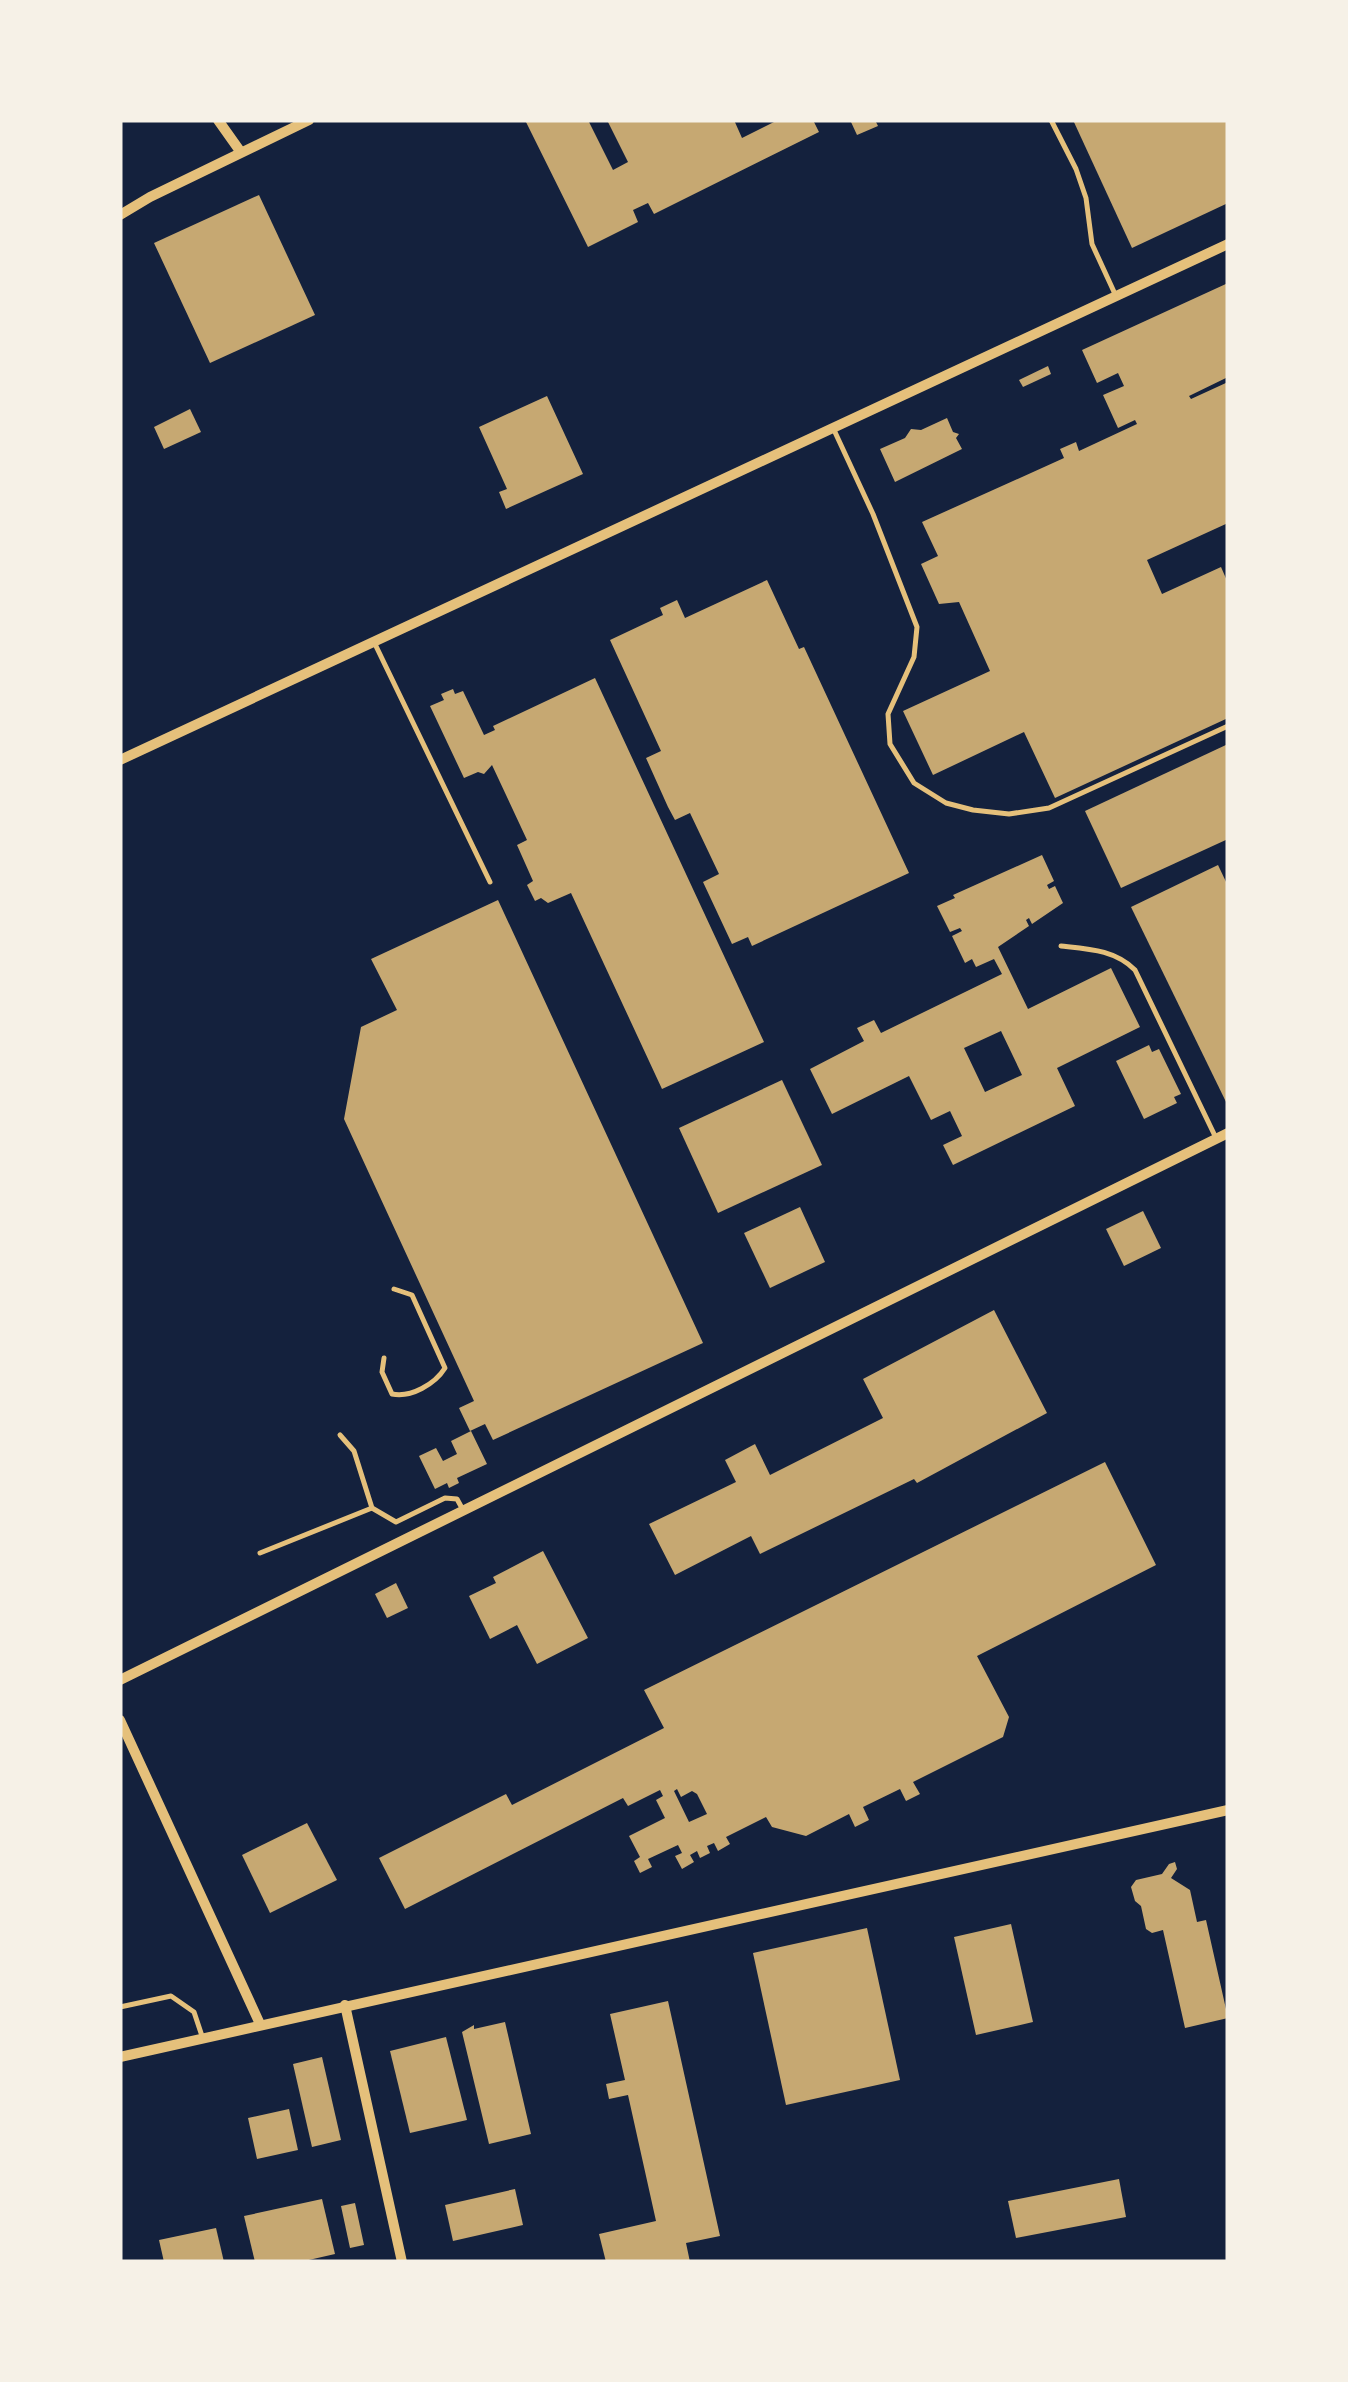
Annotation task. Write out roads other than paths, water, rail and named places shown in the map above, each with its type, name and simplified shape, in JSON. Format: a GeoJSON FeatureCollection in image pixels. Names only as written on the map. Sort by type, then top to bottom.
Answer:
{"type":"FeatureCollection","features":[{"type":"Feature","properties":{"kind":"street"},"geometry":{"type":"LineString","coordinates":[[218,120],[240,151]]}},
{"type":"Feature","properties":{"kind":"street"},"geometry":{"type":"LineString","coordinates":[[120,215],[240,151],[308,120]]}},
{"type":"Feature","properties":{"kind":"street"},"geometry":{"type":"LineString","coordinates":[[120,760],[1228,244]]}},
{"type":"Feature","properties":{"kind":"street"},"geometry":{"type":"LineString","coordinates":[[120,1680],[1228,1132]]}},
{"type":"Feature","properties":{"kind":"street"},"geometry":{"type":"LineString","coordinates":[[120,1720],[260,2024]]}},
{"type":"Feature","properties":{"kind":"street"},"geometry":{"type":"LineString","coordinates":[[120,2057],[1228,1810]]}},
{"type":"Feature","properties":{"kind":"street"},"geometry":{"type":"LineString","coordinates":[[345,2005],[402,2262]]}},
{"type":"Feature","properties":{"kind":"lane"},"geometry":{"type":"LineString","coordinates":[[1050,120],[1076,169],[1086,198],[1092,244],[1116,297]]}},
{"type":"Feature","properties":{"kind":"lane"},"geometry":{"type":"LineString","coordinates":[[834,428],[917,627],[914,657],[888,714],[890,744],[914,783],[946,802],[973,810],[1009,814],[1049,808],[1228,726]]}},
{"type":"Feature","properties":{"kind":"lane"},"geometry":{"type":"LineString","coordinates":[[374,642],[490,882]]}},
{"type":"Feature","properties":{"kind":"lane"},"geometry":{"type":"LineString","coordinates":[[1062,946],[1107,952],[1135,970],[1216,1138]]}},
{"type":"Feature","properties":{"kind":"lane"},"geometry":{"type":"LineString","coordinates":[[384,1358],[382,1372],[392,1394],[402,1396],[437,1381],[444,1368],[412,1295],[394,1289]]}},
{"type":"Feature","properties":{"kind":"lane"},"geometry":{"type":"LineString","coordinates":[[340,1435],[354,1451],[372,1508],[396,1522],[445,1498],[457,1499],[463,1510]]}},
{"type":"Feature","properties":{"kind":"lane"},"geometry":{"type":"LineString","coordinates":[[260,1553],[372,1508]]}},
{"type":"Feature","properties":{"kind":"lane"},"geometry":{"type":"LineString","coordinates":[[120,2007],[172,1996],[194,2012],[202,2039]]}}]}
